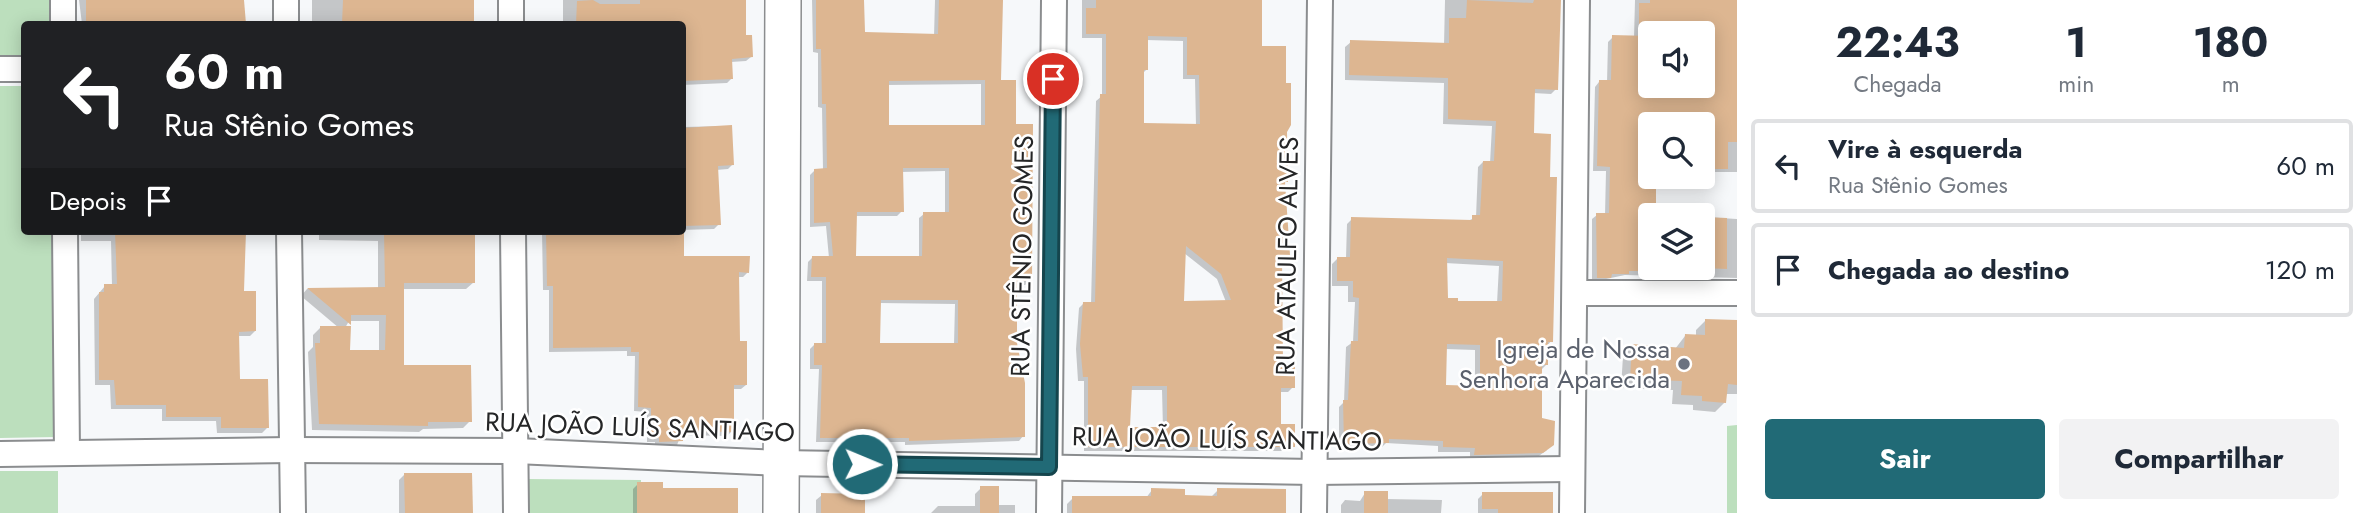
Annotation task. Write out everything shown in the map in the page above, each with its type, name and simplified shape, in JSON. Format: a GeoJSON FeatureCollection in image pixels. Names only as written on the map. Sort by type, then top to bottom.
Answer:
{"type":"FeatureCollection","features":[{"type":"Feature","properties":{"kind":"street"},"geometry":{"type":"LineString","coordinates":[[63,0],[63,21]]}},
{"type":"Feature","properties":{"kind":"street"},"geometry":{"type":"LineString","coordinates":[[286,0],[286,21]]}},
{"type":"Feature","properties":{"kind":"street"},"geometry":{"type":"LineString","coordinates":[[511,0],[512,21]]}},
{"type":"Feature","properties":{"kind":"street"},"geometry":{"type":"LineString","coordinates":[[781,513],[783,0]]}},
{"type":"Feature","properties":{"kind":"street","name":"RUA STÊNIO GOMES"},"geometry":{"type":"LineString","coordinates":[[1049,513],[1054,0]]}},
{"type":"Feature","properties":{"kind":"street","name":"RUA ATAULFO ALVES"},"geometry":{"type":"LineString","coordinates":[[1314,513],[1320,0]]}},
{"type":"Feature","properties":{"kind":"street"},"geometry":{"type":"LineString","coordinates":[[1572,513],[1577,0]]}},
{"type":"Feature","properties":{"kind":"street"},"geometry":{"type":"LineString","coordinates":[[0,69],[21,69]]}},
{"type":"Feature","properties":{"kind":"street"},"geometry":{"type":"LineString","coordinates":[[65,235],[67,453]]}},
{"type":"Feature","properties":{"kind":"street"},"geometry":{"type":"LineString","coordinates":[[289,235],[293,513]]}},
{"type":"Feature","properties":{"kind":"street"},"geometry":{"type":"LineString","coordinates":[[513,235],[516,513]]}},
{"type":"Feature","properties":{"kind":"street"},"geometry":{"type":"LineString","coordinates":[[1576,293],[1737,293]]}},
{"type":"Feature","properties":{"kind":"street","name":"RUA JOÃO LUÍS SANTIAGO"},"geometry":{"type":"LineString","coordinates":[[0,454],[291,450],[516,451],[781,463],[1314,471],[1572,469]]}},
{"type":"Feature","properties":{"kind":"green space"},"geometry":{"type":"Polygon","coordinates":[[[0,0],[52,0],[52,21],[21,21],[21,57],[0,57],[0,0]]]}},
{"type":"Feature","properties":{"kind":"green space"},"geometry":{"type":"Polygon","coordinates":[[[0,86],[21,86],[21,235],[55,235],[56,437],[0,438],[0,86]]]}},
{"type":"Feature","properties":{"kind":"green space"},"geometry":{"type":"Polygon","coordinates":[[[1737,425],[1737,513],[1727,513],[1727,426],[1737,425]]]}},
{"type":"Feature","properties":{"kind":"green space"},"geometry":{"type":"Polygon","coordinates":[[[0,471],[58,471],[58,513],[0,513],[0,471]]]}},
{"type":"Feature","properties":{"kind":"green space"},"geometry":{"type":"Polygon","coordinates":[[[527,479],[641,480],[640,513],[527,513],[527,479]]]}},
{"type":"Feature","properties":{"kind":"building"},"geometry":{"type":"Polygon","coordinates":[[[86,0],[244,0],[246,21],[86,21],[86,0]]]}},
{"type":"Feature","properties":{"kind":"building"},"geometry":{"type":"Polygon","coordinates":[[[343,0],[474,0],[474,21],[342,21],[343,0]]]}},
{"type":"Feature","properties":{"kind":"building"},"geometry":{"type":"Polygon","coordinates":[[[640,0],[746,0],[746,35],[752,35],[753,57],[732,59],[733,79],[686,81],[686,21],[576,21],[577,1],[640,4],[640,0]]]}},
{"type":"Feature","properties":{"kind":"building"},"geometry":{"type":"Polygon","coordinates":[[[816,0],[864,0],[865,32],[938,34],[939,0],[1003,0],[1001,80],[1016,80],[1016,124],[1033,124],[1032,281],[1017,281],[1017,343],[1025,383],[1025,437],[909,441],[909,438],[820,438],[822,365],[814,365],[814,343],[826,343],[826,277],[811,277],[812,256],[833,256],[830,222],[814,223],[814,169],[827,168],[826,104],[822,104],[821,49],[816,49],[816,0]],[[985,80],[889,81],[889,125],[985,125],[985,80]],[[903,168],[904,212],[857,212],[856,256],[922,256],[923,212],[949,212],[949,168],[903,168]],[[881,300],[880,343],[958,343],[958,300],[881,300]]]}},
{"type":"Feature","properties":{"kind":"building"},"geometry":{"type":"Polygon","coordinates":[[[1096,0],[1262,0],[1262,46],[1286,46],[1286,83],[1291,83],[1291,125],[1287,132],[1288,182],[1285,182],[1290,255],[1282,258],[1283,364],[1295,364],[1295,388],[1281,388],[1281,424],[1295,424],[1295,447],[1088,447],[1088,377],[1083,377],[1080,344],[1083,302],[1095,302],[1100,94],[1106,94],[1106,34],[1086,34],[1086,8],[1096,8],[1096,0]],[[1148,36],[1148,70],[1144,70],[1144,123],[1200,124],[1199,75],[1187,75],[1187,37],[1148,36]],[[1186,246],[1184,301],[1231,300],[1221,274],[1186,246]],[[1132,386],[1130,427],[1167,427],[1167,386],[1132,386]]]}},
{"type":"Feature","properties":{"kind":"building"},"geometry":{"type":"Polygon","coordinates":[[[1467,0],[1533,3],[1534,0],[1561,0],[1558,90],[1535,89],[1534,133],[1551,134],[1550,177],[1557,177],[1553,342],[1548,342],[1548,365],[1542,365],[1542,418],[1555,421],[1554,445],[1543,453],[1474,455],[1475,448],[1443,447],[1443,441],[1389,439],[1389,443],[1344,444],[1343,400],[1348,400],[1351,341],[1358,341],[1359,298],[1353,297],[1353,281],[1337,281],[1337,257],[1350,257],[1351,217],[1472,220],[1472,215],[1480,215],[1483,161],[1494,161],[1496,121],[1448,119],[1448,78],[1349,75],[1350,40],[1449,43],[1449,18],[1466,18],[1467,0]],[[1447,258],[1448,298],[1458,298],[1458,301],[1502,301],[1503,261],[1447,258]],[[1447,344],[1446,385],[1480,386],[1480,345],[1447,344]]]}},
{"type":"Feature","properties":{"kind":"building"},"geometry":{"type":"Polygon","coordinates":[[[1650,0],[1737,0],[1737,142],[1728,142],[1728,169],[1715,169],[1715,112],[1638,112],[1638,189],[1656,189],[1656,203],[1638,203],[1638,271],[1612,274],[1611,278],[1597,278],[1596,213],[1609,213],[1610,167],[1597,166],[1599,80],[1611,80],[1612,35],[1638,36],[1638,98],[1715,98],[1715,21],[1639,21],[1639,3],[1650,3],[1650,0]]]}},
{"type":"Feature","properties":{"kind":"building"},"geometry":{"type":"Polygon","coordinates":[[[732,125],[734,165],[718,166],[721,225],[686,226],[686,128],[732,125]]]}},
{"type":"Feature","properties":{"kind":"building"},"geometry":{"type":"Polygon","coordinates":[[[1715,218],[1727,218],[1727,269],[1715,268],[1715,218]]]}},
{"type":"Feature","properties":{"kind":"building"},"geometry":{"type":"Polygon","coordinates":[[[115,235],[246,235],[244,291],[256,291],[256,331],[239,332],[240,379],[268,379],[269,428],[221,428],[221,417],[166,417],[166,405],[116,405],[114,380],[99,380],[99,292],[104,292],[104,284],[117,284],[115,235]]]}},
{"type":"Feature","properties":{"kind":"building"},"geometry":{"type":"Polygon","coordinates":[[[384,235],[475,235],[475,283],[404,283],[404,365],[471,365],[472,422],[428,422],[428,426],[319,424],[315,343],[320,343],[320,326],[351,326],[350,350],[385,350],[386,315],[351,315],[351,325],[307,288],[385,287],[384,235]]]}},
{"type":"Feature","properties":{"kind":"building"},"geometry":{"type":"Polygon","coordinates":[[[546,235],[684,235],[684,256],[750,256],[749,273],[739,272],[740,341],[747,341],[747,385],[734,385],[734,432],[683,431],[683,441],[659,442],[659,438],[651,438],[651,408],[638,407],[639,352],[631,352],[631,347],[553,348],[553,286],[547,286],[546,235]]]}},
{"type":"Feature","properties":{"kind":"building","name":"Igreja de Nossa Senhora Aparecida"},"geometry":{"type":"Polygon","coordinates":[[[1705,319],[1737,320],[1737,385],[1728,384],[1726,403],[1702,401],[1702,396],[1681,395],[1682,381],[1630,379],[1632,344],[1684,348],[1685,334],[1705,335],[1705,319]]]}},
{"type":"Feature","properties":{"kind":"building"},"geometry":{"type":"Polygon","coordinates":[[[404,473],[472,473],[473,513],[405,513],[404,473]]]}},
{"type":"Feature","properties":{"kind":"building"},"geometry":{"type":"Polygon","coordinates":[[[637,482],[663,482],[663,488],[738,488],[738,513],[637,513],[637,482]]]}},
{"type":"Feature","properties":{"kind":"building"},"geometry":{"type":"Polygon","coordinates":[[[980,486],[999,486],[999,513],[980,513],[980,486]]]}},
{"type":"Feature","properties":{"kind":"building"},"geometry":{"type":"Polygon","coordinates":[[[1151,488],[1185,489],[1185,495],[1217,496],[1217,488],[1286,489],[1286,513],[1072,513],[1072,496],[1151,496],[1151,488]]]}},
{"type":"Feature","properties":{"kind":"building"},"geometry":{"type":"Polygon","coordinates":[[[1364,491],[1388,491],[1388,513],[1364,513],[1364,491]]]}},
{"type":"Feature","properties":{"kind":"building"},"geometry":{"type":"Polygon","coordinates":[[[1482,492],[1553,492],[1553,513],[1498,513],[1498,509],[1482,509],[1482,492]]]}},
{"type":"Feature","properties":{"kind":"building"},"geometry":{"type":"Polygon","coordinates":[[[821,493],[865,494],[865,513],[821,513],[821,493]]]}},
{"type":"Feature","properties":{"kind":"place","name":"Igreja de Nossa Senhora Aparecida"},"geometry":{"type":"Point","coordinates":[1684,364]}},
{"type":"Feature","properties":{"kind":"route"},"geometry":{"type":"LineString","coordinates":[[862,464],[1049,467],[1053,79]]}}]}
